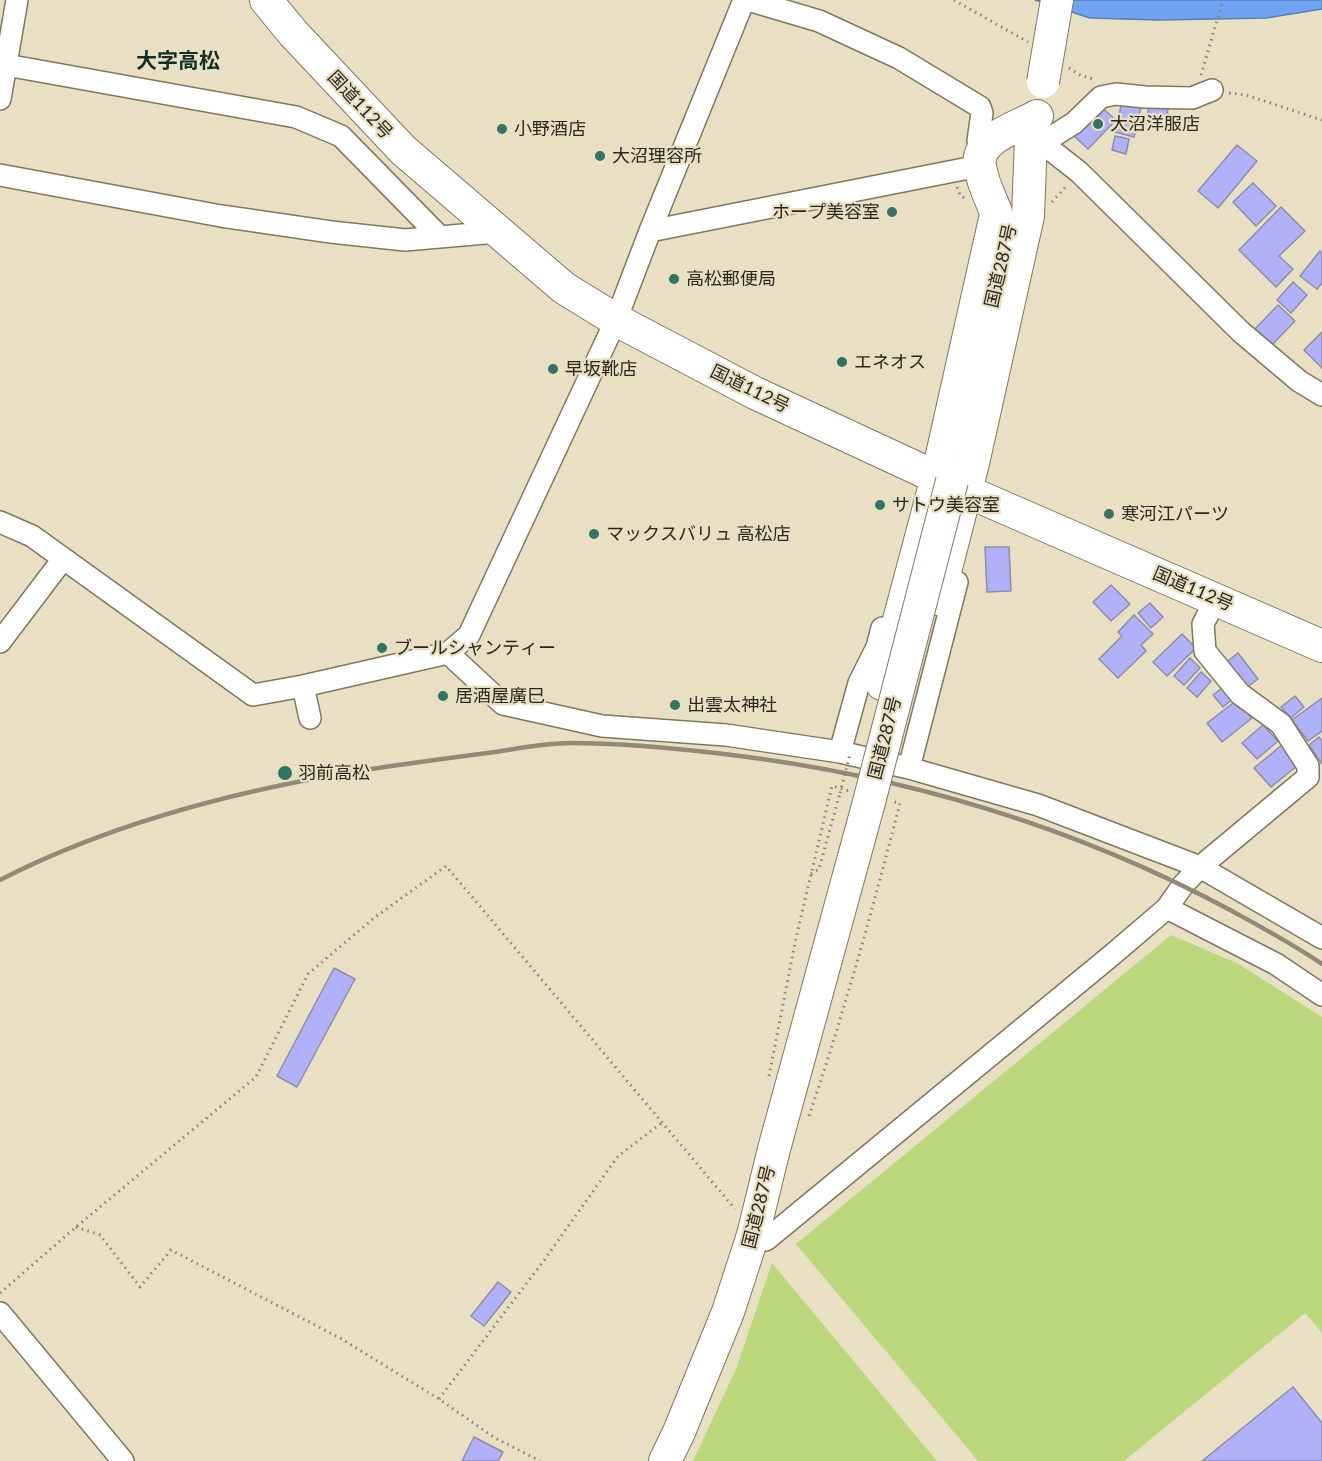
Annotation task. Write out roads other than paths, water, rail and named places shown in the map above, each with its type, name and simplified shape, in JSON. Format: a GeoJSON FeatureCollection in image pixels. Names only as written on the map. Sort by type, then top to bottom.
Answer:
{"type":"FeatureCollection","features":[{"type":"Feature","properties":{"kind":"highway","name":"国道112号"},"geometry":{"type":"LineString","coordinates":[[266,0],[293,33],[402,150],[564,288],[616,321],[755,393],[966,491],[1322,646]]}},
{"type":"Feature","properties":{"kind":"highway","name":"国道287号"},"geometry":{"type":"LineString","coordinates":[[664,1461],[679,1432],[728,1312],[753,1235],[952,481],[1022,172],[1037,133],[1052,73],[1057,0]]}},
{"type":"Feature","properties":{"kind":"highway"},"geometry":{"type":"LineString","coordinates":[[1037,133],[1028,216],[966,491],[844,944],[810,1014],[815,938],[937,477],[995,219],[996,212],[981,156],[1000,135],[1037,133]]}},
{"type":"Feature","properties":{"kind":"street"},"geometry":{"type":"LineString","coordinates":[[0,99],[16,0]]}},
{"type":"Feature","properties":{"kind":"street"},"geometry":{"type":"LineString","coordinates":[[0,522],[32,537],[253,695],[448,653],[469,635],[616,321],[651,231],[746,0],[819,21],[899,58],[980,107],[982,113],[978,141],[981,156],[651,231]]}},
{"type":"Feature","properties":{"kind":"street"},"geometry":{"type":"LineString","coordinates":[[6,65],[296,117],[340,136],[440,237]]}},
{"type":"Feature","properties":{"kind":"street"},"geometry":{"type":"LineString","coordinates":[[1037,133],[1074,123],[1101,97],[1116,94],[1192,98],[1206,85]]}},
{"type":"Feature","properties":{"kind":"street"},"geometry":{"type":"LineString","coordinates":[[344,140],[369,114]]}},
{"type":"Feature","properties":{"kind":"street"},"geometry":{"type":"LineString","coordinates":[[1037,133],[1241,332],[1299,381],[1322,395]]}},
{"type":"Feature","properties":{"kind":"street"},"geometry":{"type":"LineString","coordinates":[[0,175],[221,216],[331,232],[405,240],[497,232]]}},
{"type":"Feature","properties":{"kind":"street"},"geometry":{"type":"LineString","coordinates":[[845,753],[859,683],[877,647],[909,530],[914,523],[925,517]]}},
{"type":"Feature","properties":{"kind":"street"},"geometry":{"type":"LineString","coordinates":[[909,768],[965,549],[965,537],[957,525]]}},
{"type":"Feature","properties":{"kind":"street"},"geometry":{"type":"LineString","coordinates":[[0,642],[63,559]]}},
{"type":"Feature","properties":{"kind":"street"},"geometry":{"type":"LineString","coordinates":[[753,1235],[766,1240],[1167,908],[1183,885],[1200,867],[1308,777],[1308,766],[1281,724],[1240,694],[1205,651],[1203,624],[1215,599]]}},
{"type":"Feature","properties":{"kind":"street"},"geometry":{"type":"LineString","coordinates":[[448,653],[503,704],[602,726],[726,735],[845,753],[909,768],[1038,805],[1200,867],[1322,938]]}},
{"type":"Feature","properties":{"kind":"street"},"geometry":{"type":"LineString","coordinates":[[303,686],[310,718]]}},
{"type":"Feature","properties":{"kind":"street"},"geometry":{"type":"LineString","coordinates":[[1167,908],[1276,964],[1322,995]]}},
{"type":"Feature","properties":{"kind":"street"},"geometry":{"type":"LineString","coordinates":[[0,1313],[123,1461]]}},
{"type":"Feature","properties":{"kind":"water"},"geometry":{"type":"Polygon","coordinates":[[[1035,0],[1322,0],[1322,9],[1266,18],[1159,20],[1090,18],[1035,0]]]}},
{"type":"Feature","properties":{"kind":"railway"},"geometry":{"type":"LineString","coordinates":[[0,880],[85,842],[130,826],[266,788],[358,771],[543,745],[571,743],[628,745],[790,763],[856,775],[985,808],[1111,854],[1172,881],[1232,911],[1322,964]]}},
{"type":"Feature","properties":{"kind":"place","name":"大沼洋服店"},"geometry":{"type":"Point","coordinates":[1098,124]}},
{"type":"Feature","properties":{"kind":"place","name":"小野酒店"},"geometry":{"type":"Point","coordinates":[502,129]}},
{"type":"Feature","properties":{"kind":"place","name":"大沼理容所"},"geometry":{"type":"Point","coordinates":[600,156]}},
{"type":"Feature","properties":{"kind":"place","name":"ホープ美容室"},"geometry":{"type":"Point","coordinates":[892,212]}},
{"type":"Feature","properties":{"kind":"place","name":"高松郵便局"},"geometry":{"type":"Point","coordinates":[674,279]}},
{"type":"Feature","properties":{"kind":"place","name":"エネオス"},"geometry":{"type":"Point","coordinates":[842,362]}},
{"type":"Feature","properties":{"kind":"place","name":"早坂靴店"},"geometry":{"type":"Point","coordinates":[553,369]}},
{"type":"Feature","properties":{"kind":"place","name":"サトウ美容室"},"geometry":{"type":"Point","coordinates":[880,505]}},
{"type":"Feature","properties":{"kind":"place","name":"寒河江パーツ"},"geometry":{"type":"Point","coordinates":[1109,514]}},
{"type":"Feature","properties":{"kind":"place","name":"マックスバリュ 高松店"},"geometry":{"type":"Point","coordinates":[594,534]}},
{"type":"Feature","properties":{"kind":"place","name":"ブールシャンティー"},"geometry":{"type":"Point","coordinates":[382,648]}},
{"type":"Feature","properties":{"kind":"place","name":"居酒屋廣巳"},"geometry":{"type":"Point","coordinates":[443,696]}},
{"type":"Feature","properties":{"kind":"place","name":"出雲太神社"},"geometry":{"type":"Point","coordinates":[675,705]}},
{"type":"Feature","properties":{"kind":"place","name":"羽前高松"},"geometry":{"type":"Point","coordinates":[285,773]}},
{"type":"Feature","properties":{"kind":"district","name":"大字高松"},"geometry":{"type":"Point","coordinates":[178,61]}}]}
